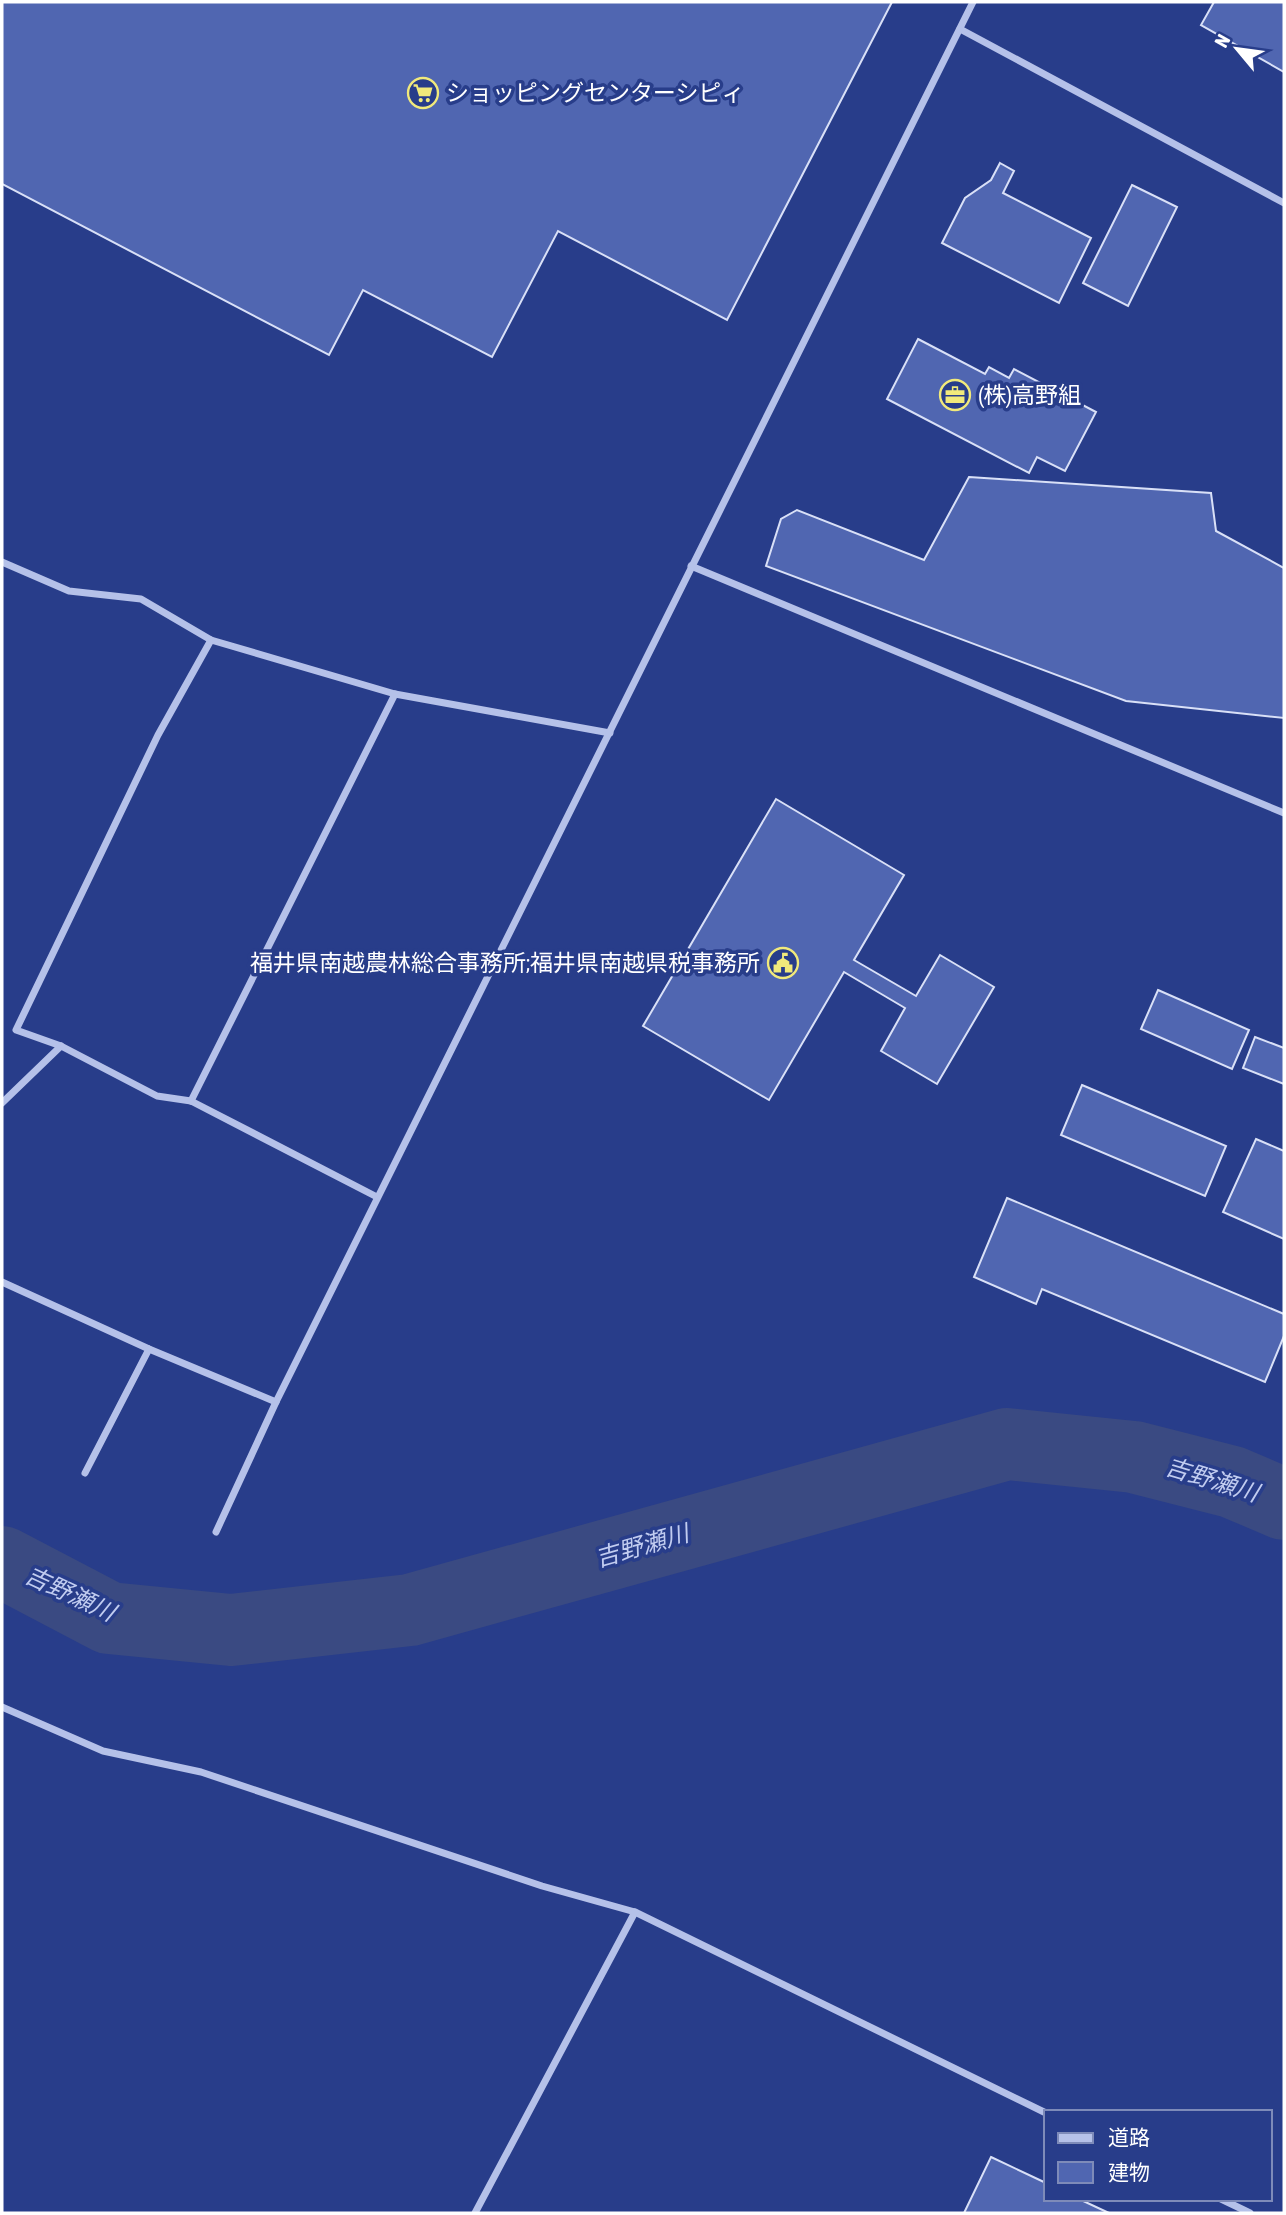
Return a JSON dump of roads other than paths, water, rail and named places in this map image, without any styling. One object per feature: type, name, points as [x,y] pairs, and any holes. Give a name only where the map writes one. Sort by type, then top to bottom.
[{"type":"street","points":[[216,1532],[276,1402],[377,1197],[973,2]]},
{"type":"street","points":[[960,29],[1284,203]]},
{"type":"street","points":[[2,562],[69,591],[141,599],[211,640],[395,694],[610,733]]},
{"type":"street","points":[[691,566],[1284,813]]},
{"type":"street","points":[[211,640],[158,735],[16,1030],[61,1046],[157,1096],[191,1101],[377,1197]]},
{"type":"street","points":[[191,1101],[395,694]]},
{"type":"street","points":[[2,1103],[61,1046]]},
{"type":"street","points":[[2,1282],[149,1349],[276,1402]]},
{"type":"street","points":[[86,1473],[149,1349]]},
{"type":"street","points":[[2,1707],[103,1751],[201,1772],[542,1886],[635,1912],[1044,2112]]},
{"type":"street","points":[[475,2213],[635,1912]]},
{"type":"street","points":[[1225,2201],[1250,2213]]},
{"type":"waterway","name":"吉野瀬川","points":[[2,1562],[109,1618],[231,1630],[410,1610],[1007,1444],[1134,1457],[1232,1482],[1284,1504]]},
{"type":"place","name":"ショッピングセンターシピィ","points":[[423,93]]},
{"type":"place","name":"(株)高野組","points":[[955,395]]},
{"type":"place","name":"福井県南越農林総合事務所;福井県南越県税事務所","points":[[783,963]]}]
